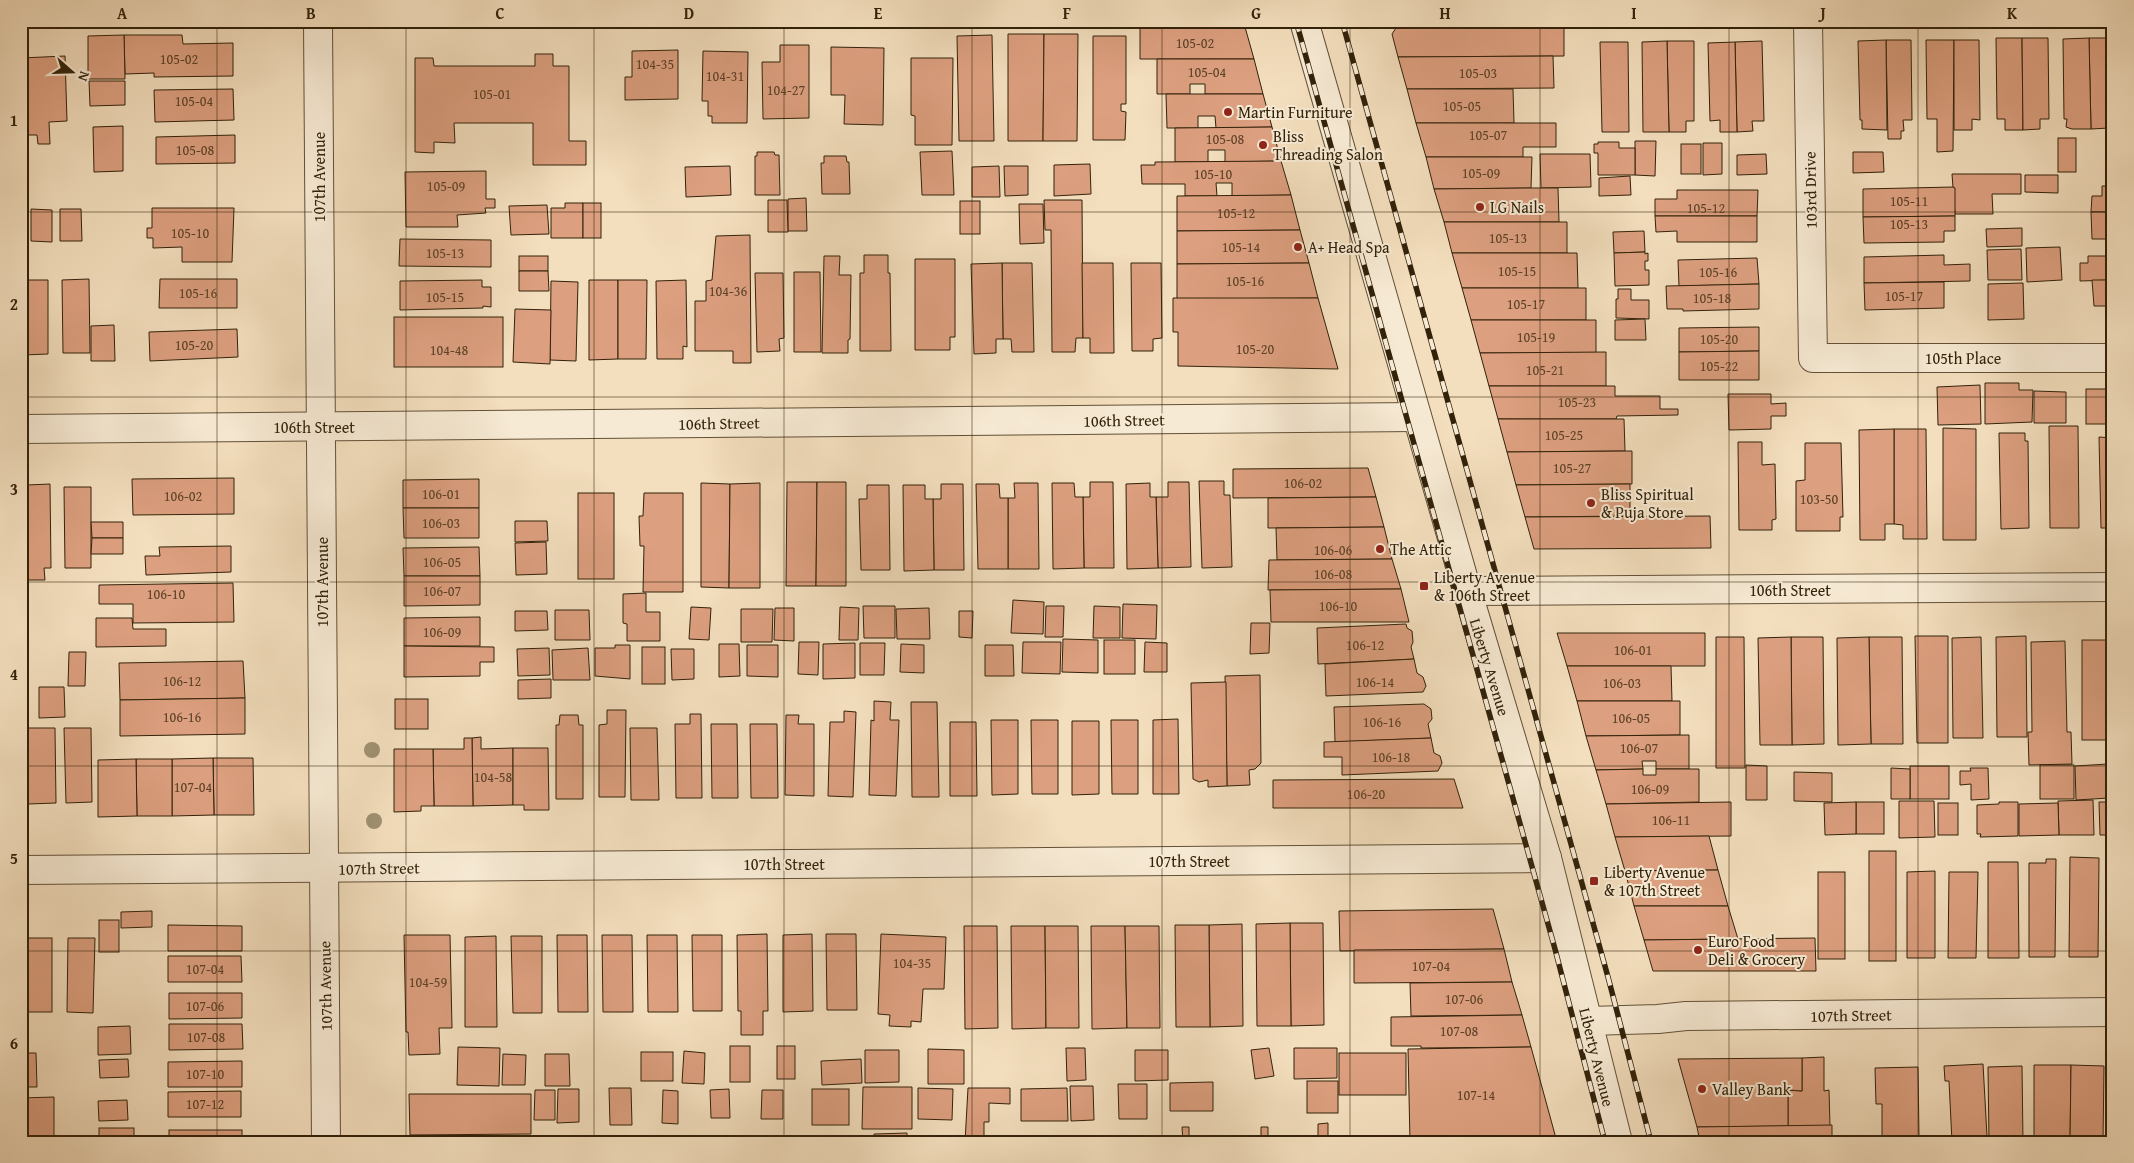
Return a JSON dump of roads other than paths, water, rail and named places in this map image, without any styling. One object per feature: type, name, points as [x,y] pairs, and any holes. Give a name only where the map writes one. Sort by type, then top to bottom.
[{"type":"street","name":"107th Avenue","points":[[318,21],[326,1142]]},
{"type":"street","name":"Liberty Avenue","points":[[1304,21],[1467,591],[1547,858],[1618,1142]]},
{"type":"street","name":"103rd Drive","points":[[1808,21],[1813,358]]},
{"type":"street","name":"105th Place","points":[[1813,358],[2113,358]]},
{"type":"street","name":"106th Street","points":[[21,429],[1417,418]]},
{"type":"street","name":"106th Street","points":[[1467,591],[2113,587]]},
{"type":"street","name":"107th Street","points":[[21,870],[1547,858]]},
{"type":"street","name":"107th Street","points":[[1589,1020],[1658,1020],[1686,1016],[2113,1012]]},
{"type":"railway","points":[[1296,21],[1555,949],[1605,1142]]},
{"type":"railway","points":[[1342,21],[1608,977],[1651,1142]]},
{"type":"place","name":"Martin Furniture","points":[[1228,112]]},
{"type":"place","name":"Bliss Threading Salon","points":[[1263,145]]},
{"type":"place","name":"LG Nails","points":[[1480,207]]},
{"type":"place","name":"A+ Head Spa","points":[[1298,247]]},
{"type":"place","name":"Bliss Spiritual & Puja Store","points":[[1591,503]]},
{"type":"place","name":"The Attic","points":[[1380,549]]},
{"type":"place","name":"Liberty Avenue & 106th Street","points":[[1424,586]]},
{"type":"place","name":"Liberty Avenue & 107th Street","points":[[1594,881]]},
{"type":"place","name":"Euro Food Deli & Grocery","points":[[1698,950]]},
{"type":"place","name":"Valley Bank","points":[[1702,1089]]}]
